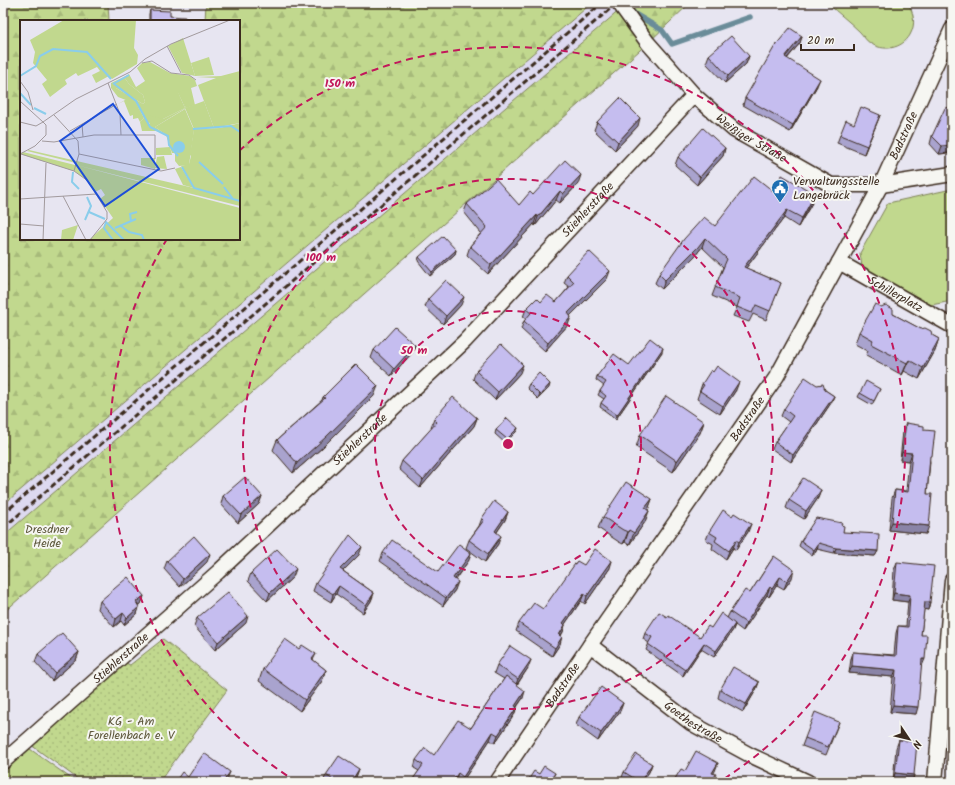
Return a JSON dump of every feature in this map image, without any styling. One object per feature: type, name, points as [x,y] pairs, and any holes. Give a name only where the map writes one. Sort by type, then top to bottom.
[{"type":"street","name":"Weißiger Straße","points":[[619,3],[648,43],[694,94],[734,130],[831,185],[881,185],[952,174]]},
{"type":"street","name":"Badstraße","points":[[497,782],[590,645],[777,376],[881,185],[952,29]]},
{"type":"street","name":"Stiehlerstraße","points":[[3,762],[218,572],[464,341],[694,94]]},
{"type":"street","name":"Schillerplatz","points":[[839,262],[952,326]]},
{"type":"street","points":[[935,782],[952,580]]},
{"type":"street","name":"Goethestraße","points":[[590,645],[690,723],[750,755],[808,782]]},
{"type":"shaded area","points":[[592,3],[628,3],[3,536],[3,505]]},
{"type":"green space","name":"Dresdner Heide","points":[[3,3],[108,3],[109,20],[20,20],[20,240],[240,240],[240,20],[205,20],[206,3],[592,3],[3,505]]},
{"type":"green space","name":"Dresdner Heide","points":[[628,3],[690,3],[648,43],[3,613],[3,536]]},
{"type":"green space","points":[[827,3],[908,3],[914,19],[912,31],[907,40],[897,46],[892,48],[881,48],[867,41],[856,28]]},
{"type":"green space","points":[[952,189],[952,301],[931,305],[862,267],[860,253],[888,203]]},
{"type":"green space","name":"KG - Am Forellenbach e. V","points":[[163,639],[227,690],[159,782],[82,782],[31,745],[124,662],[130,665]]},
{"type":"green space","points":[[30,749],[76,782],[3,782],[3,772]]},
{"type":"building","points":[[150,10],[170,11],[170,16],[185,17],[185,20],[150,20]]},
{"type":"building","points":[[790,28],[802,36],[785,57],[820,79],[793,125],[745,98],[775,46]]},
{"type":"building","points":[[731,36],[749,56],[728,76],[709,55]]},
{"type":"building","points":[[620,98],[640,118],[618,142],[597,122]]},
{"type":"building","points":[[861,107],[880,115],[867,146],[840,135],[846,120],[854,124]]},
{"type":"building","points":[[952,107],[952,145],[942,146],[932,136],[945,108]]},
{"type":"building","points":[[703,128],[725,148],[700,177],[678,157]]},
{"type":"building","points":[[565,160],[581,175],[563,194],[560,191],[538,217],[537,215],[491,265],[470,246],[487,227],[467,204],[496,179],[519,205],[530,192],[533,195]]},
{"type":"building","points":[[782,175],[815,194],[802,218],[787,210],[744,267],[781,283],[770,311],[756,305],[752,313],[737,307],[740,298],[715,287],[727,259],[705,238],[665,280],[659,274],[684,239],[704,217],[715,226],[754,176],[773,191]]},
{"type":"building","points":[[443,236],[456,250],[432,272],[419,257]]},
{"type":"building","points":[[589,251],[610,271],[568,313],[571,317],[548,343],[524,321],[531,313],[526,309],[537,298],[541,302],[547,295],[556,302],[574,282],[567,275]]},
{"type":"building","points":[[446,280],[464,297],[446,316],[428,299]]},
{"type":"building","points":[[875,304],[881,307],[886,305],[893,309],[893,314],[921,329],[925,328],[931,331],[932,335],[939,339],[923,368],[909,360],[907,363],[871,344],[873,340],[859,332]]},
{"type":"building","points":[[395,327],[415,345],[394,369],[374,350]]},
{"type":"building","points":[[650,338],[663,348],[617,415],[601,403],[606,396],[600,391],[606,382],[597,376],[614,354],[629,365]]},
{"type":"building","points":[[501,344],[523,365],[498,392],[476,371]]},
{"type":"building","points":[[356,364],[378,386],[297,463],[277,440],[325,398],[323,397]]},
{"type":"building","points":[[717,366],[739,382],[723,406],[700,391],[704,385],[702,384],[711,370],[713,372]]},
{"type":"building","points":[[539,373],[550,384],[540,395],[529,384]]},
{"type":"building","points":[[805,377],[817,385],[823,384],[825,390],[834,396],[793,455],[775,442],[793,416],[784,409]]},
{"type":"building","points":[[866,381],[880,389],[874,401],[860,393]]},
{"type":"building","points":[[666,396],[704,422],[677,461],[640,435]]},
{"type":"building","points":[[453,397],[477,418],[423,480],[402,461],[437,422],[434,419]]},
{"type":"building","points":[[507,418],[518,428],[507,439],[496,430]]},
{"type":"building","points":[[906,423],[924,426],[924,430],[935,431],[932,456],[930,456],[927,494],[932,494],[929,526],[892,522],[895,490],[908,492],[912,453],[902,452]]},
{"type":"building","points":[[245,477],[262,496],[241,515],[223,496]]},
{"type":"building","points":[[803,478],[821,490],[806,511],[789,500]]},
{"type":"building","points":[[626,482],[652,499],[645,508],[649,511],[634,533],[629,530],[628,532],[623,530],[603,517]]},
{"type":"building","points":[[494,501],[508,512],[495,531],[501,536],[488,554],[469,540],[484,520],[482,518]]},
{"type":"building","points":[[723,510],[732,516],[734,513],[751,524],[739,542],[736,540],[729,551],[715,541],[717,537],[709,532]]},
{"type":"building","points":[[816,518],[842,523],[841,525],[844,526],[843,532],[879,534],[878,551],[836,548],[819,543],[814,550],[801,541]]},
{"type":"building","points":[[350,535],[362,547],[340,569],[374,593],[366,605],[339,586],[333,594],[316,583]]},
{"type":"building","points":[[194,536],[210,554],[183,579],[167,561]]},
{"type":"building","points":[[392,540],[438,572],[459,544],[471,553],[453,578],[458,582],[446,598],[383,553]]},
{"type":"building","points":[[277,549],[296,569],[270,593],[251,573]]},
{"type":"building","points":[[595,549],[612,561],[587,596],[584,594],[563,623],[565,625],[559,635],[562,637],[555,648],[519,623],[534,603],[543,609],[577,561],[584,565]]},
{"type":"building","points":[[774,556],[794,570],[787,581],[780,577],[772,589],[770,587],[746,623],[730,612],[745,590],[750,593]]},
{"type":"building","points":[[897,562],[934,566],[930,602],[925,602],[921,635],[927,635],[925,659],[922,659],[918,707],[893,705],[896,670],[852,666],[853,652],[896,656],[898,626],[908,627],[910,595],[894,593]]},
{"type":"building","points":[[128,577],[144,596],[136,602],[139,607],[127,618],[123,613],[116,619],[100,601]]},
{"type":"building","points":[[228,592],[248,616],[218,642],[197,618]]},
{"type":"building","points":[[659,612],[667,617],[668,615],[700,637],[708,626],[711,628],[721,613],[735,624],[716,651],[704,643],[685,670],[648,644],[652,637],[645,633]]},
{"type":"building","points":[[62,633],[79,652],[55,673],[38,654]]},
{"type":"building","points":[[285,639],[299,649],[302,645],[316,654],[312,659],[326,670],[305,700],[263,669]]},
{"type":"building","points":[[510,646],[531,660],[518,679],[497,665]]},
{"type":"building","points":[[733,667],[759,682],[746,704],[720,690]]},
{"type":"building","points":[[506,676],[525,691],[515,706],[517,707],[498,735],[493,732],[463,777],[458,773],[452,782],[411,782],[423,765],[416,760],[425,748],[434,755],[458,720],[471,728]]},
{"type":"building","points":[[601,687],[623,703],[601,733],[579,717]]},
{"type":"building","points":[[815,712],[839,722],[828,747],[805,738]]},
{"type":"building","points":[[899,740],[917,742],[914,775],[895,773]]},
{"type":"building","points":[[696,751],[718,763],[712,773],[716,774],[712,782],[673,782],[681,769],[685,771]]},
{"type":"building","points":[[204,753],[230,772],[223,782],[175,782],[182,772],[188,777]]},
{"type":"building","points":[[636,754],[652,764],[640,782],[624,772]]},
{"type":"building","points":[[339,756],[359,769],[351,782],[336,782],[326,775]]},
{"type":"building","points":[[544,766],[555,773],[549,782],[527,782],[534,771],[539,774]]},
{"type":"waterway","points":[[631,10],[662,30],[672,44],[750,17]]},
{"type":"railway","points":[[3,514],[602,3]]},
{"type":"railway","points":[[3,528],[617,3]]},
{"type":"place","name":"Verwaltungsstelle Langebrück","points":[[780,203]]}]
